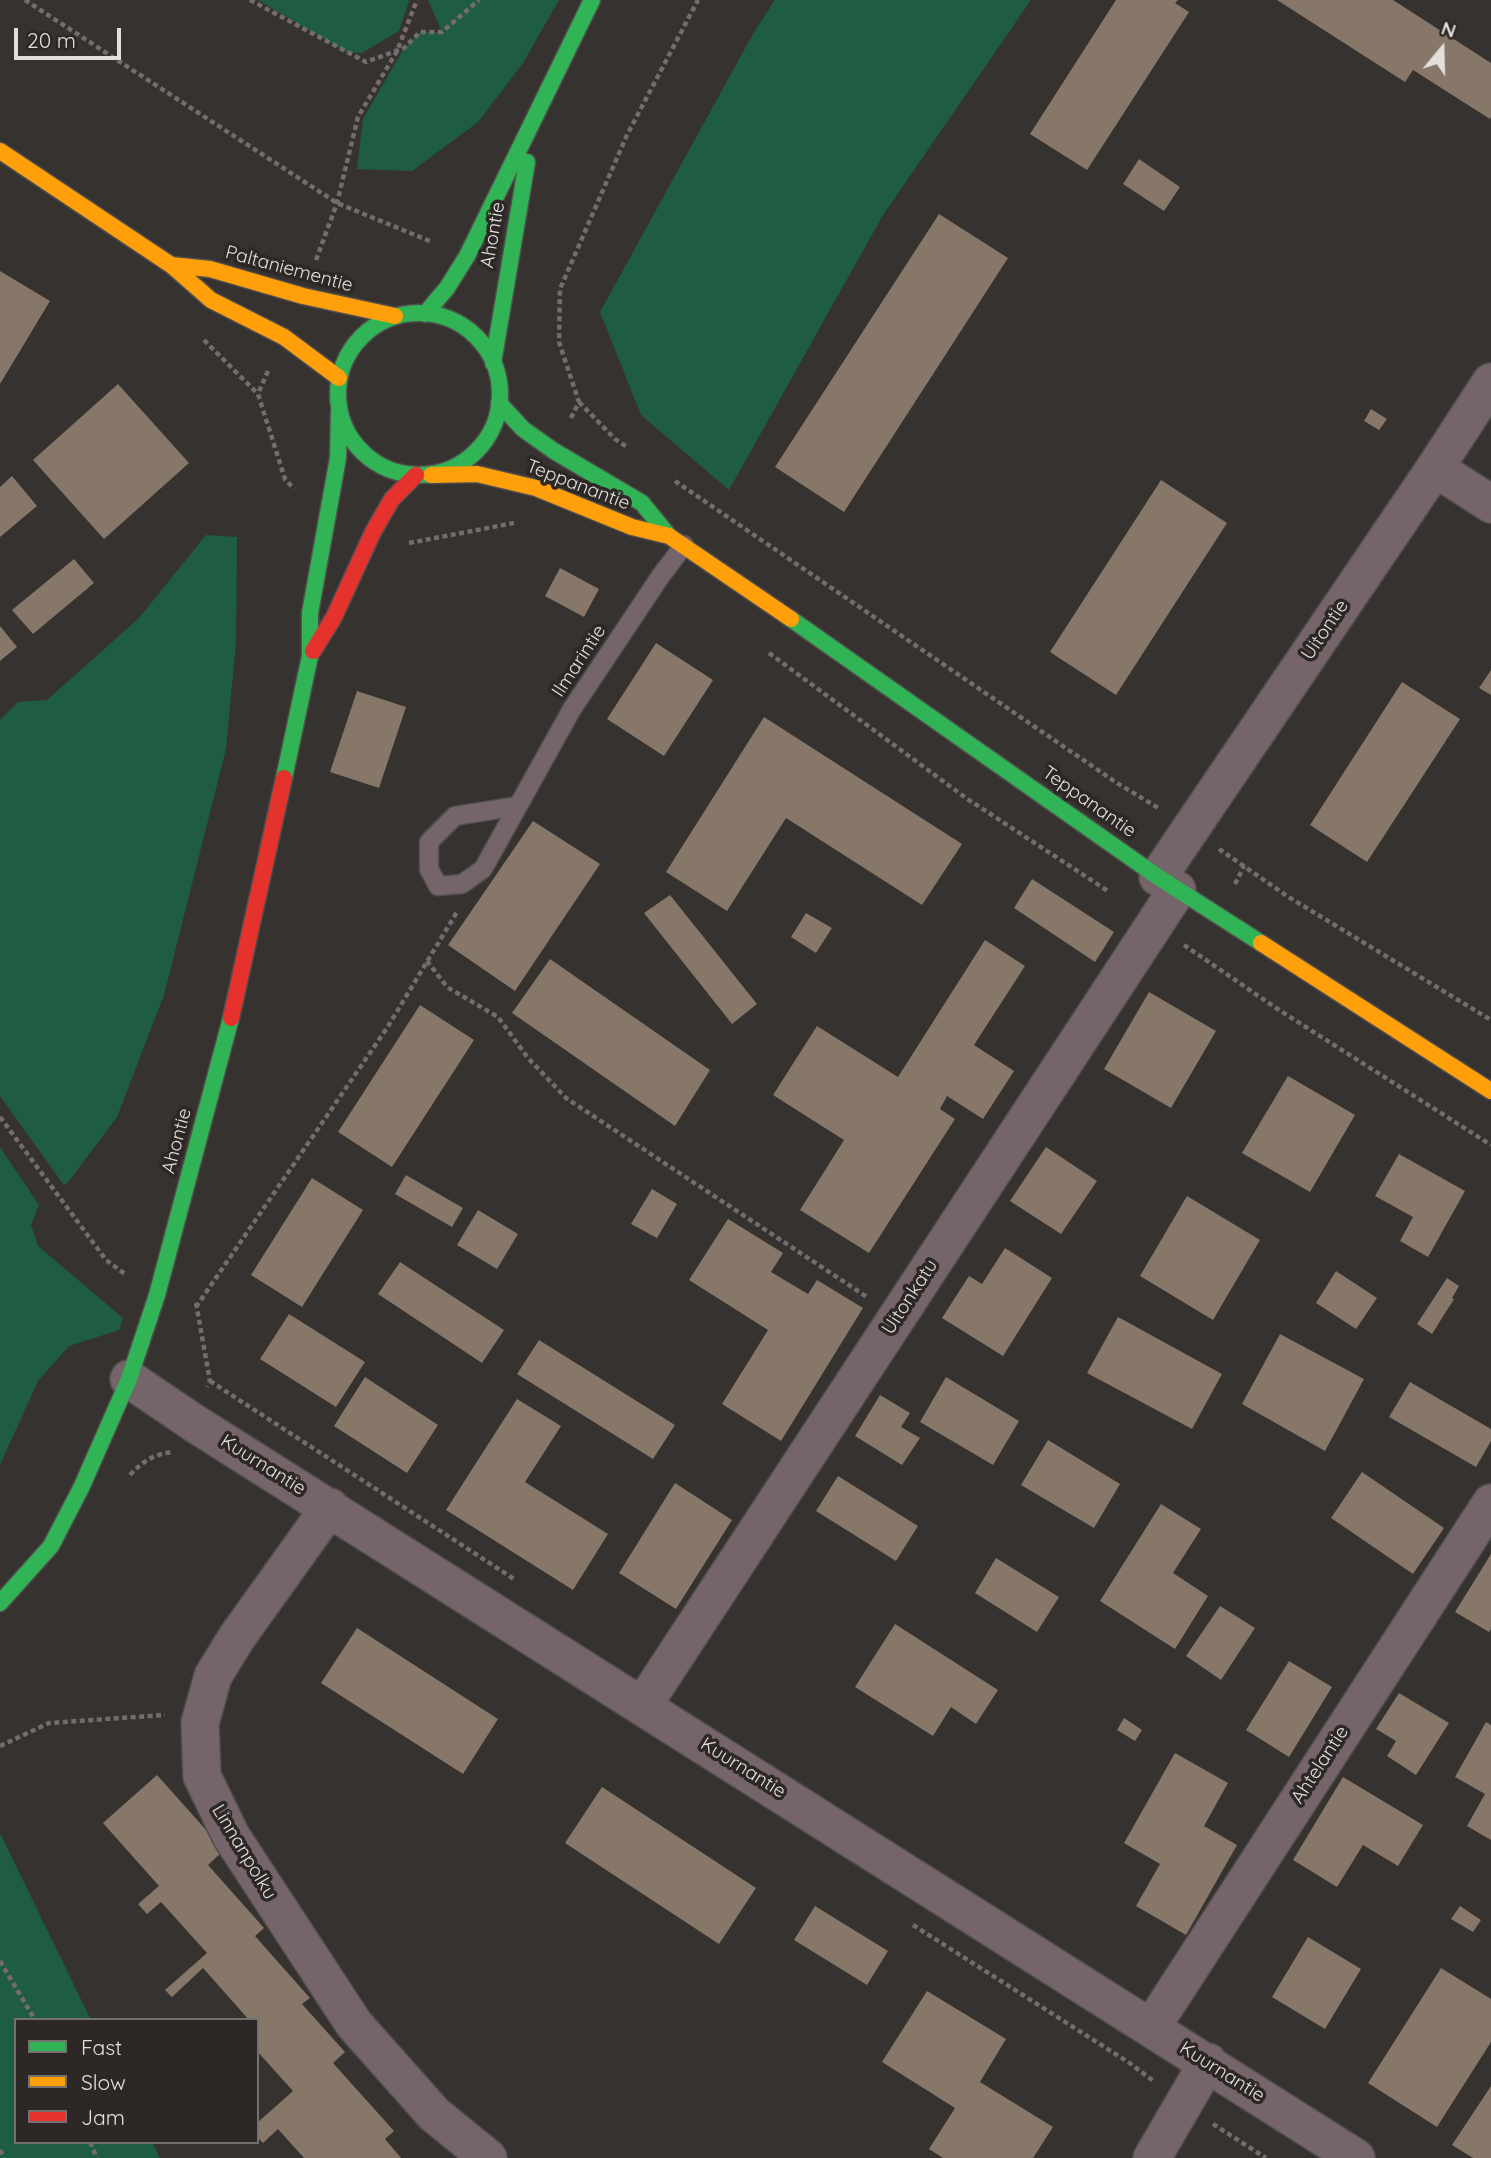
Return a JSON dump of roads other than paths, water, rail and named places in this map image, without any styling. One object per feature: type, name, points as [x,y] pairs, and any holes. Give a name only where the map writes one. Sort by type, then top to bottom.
[{"type":"street","name":"Ahontie","points":[[425,314],[447,288],[467,257],[593,0]]},
{"type":"street","name":"Ahontie","points":[[493,363],[536,115]]},
{"type":"street","name":"Paltaniementie","points":[[0,151],[172,265],[211,300],[284,337],[339,379]]},
{"type":"street","name":"Paltaniementie","points":[[172,265],[210,269],[303,296],[395,316]]},
{"type":"street","points":[[425,314],[459,324],[476,337],[489,354],[497,374],[499,403],[488,437],[472,455],[453,468],[423,475],[401,473],[379,465],[361,451],[348,433],[340,411],[339,379],[346,358],[358,340],[376,325],[395,316],[425,314]]},
{"type":"street","name":"Uitontie","points":[[1168,883],[1190,829],[1491,382]]},
{"type":"street","name":"Teppanantie","points":[[499,403],[523,429],[554,451],[642,503],[676,541],[913,703],[1168,883],[1491,1091]]},
{"type":"street","name":"Ahontie","points":[[0,1603],[51,1546],[82,1486],[129,1379],[157,1295],[241,981],[310,656],[310,613],[338,458],[340,411]]},
{"type":"street","points":[[1435,468],[1491,504]]},
{"type":"street","name":"Teppanantie","points":[[423,475],[477,474],[536,488],[632,527],[676,541]]},
{"type":"street","name":"Ahontie","points":[[310,656],[334,617],[373,532],[392,499],[423,475]]},
{"type":"street","name":"Uitonkatu","points":[[643,1705],[1155,925],[1168,883]]},
{"type":"street","name":"Kuurnantie","points":[[129,1379],[194,1423],[1356,2158]]},
{"type":"street","name":"Ahtelantie","points":[[1151,2028],[1491,1503]]},
{"type":"street","name":"Linnanpolku","points":[[330,1507],[237,1637],[213,1676],[200,1723],[202,1776],[231,1836],[354,2024],[434,2114],[488,2158]]},
{"type":"street","points":[[1152,2158],[1209,2063]]},
{"type":"lane","name":"Ilmarintie","points":[[518,806],[455,816],[429,842],[429,869],[438,886],[462,884],[482,869],[518,806],[572,709],[660,577],[676,541]]}]
